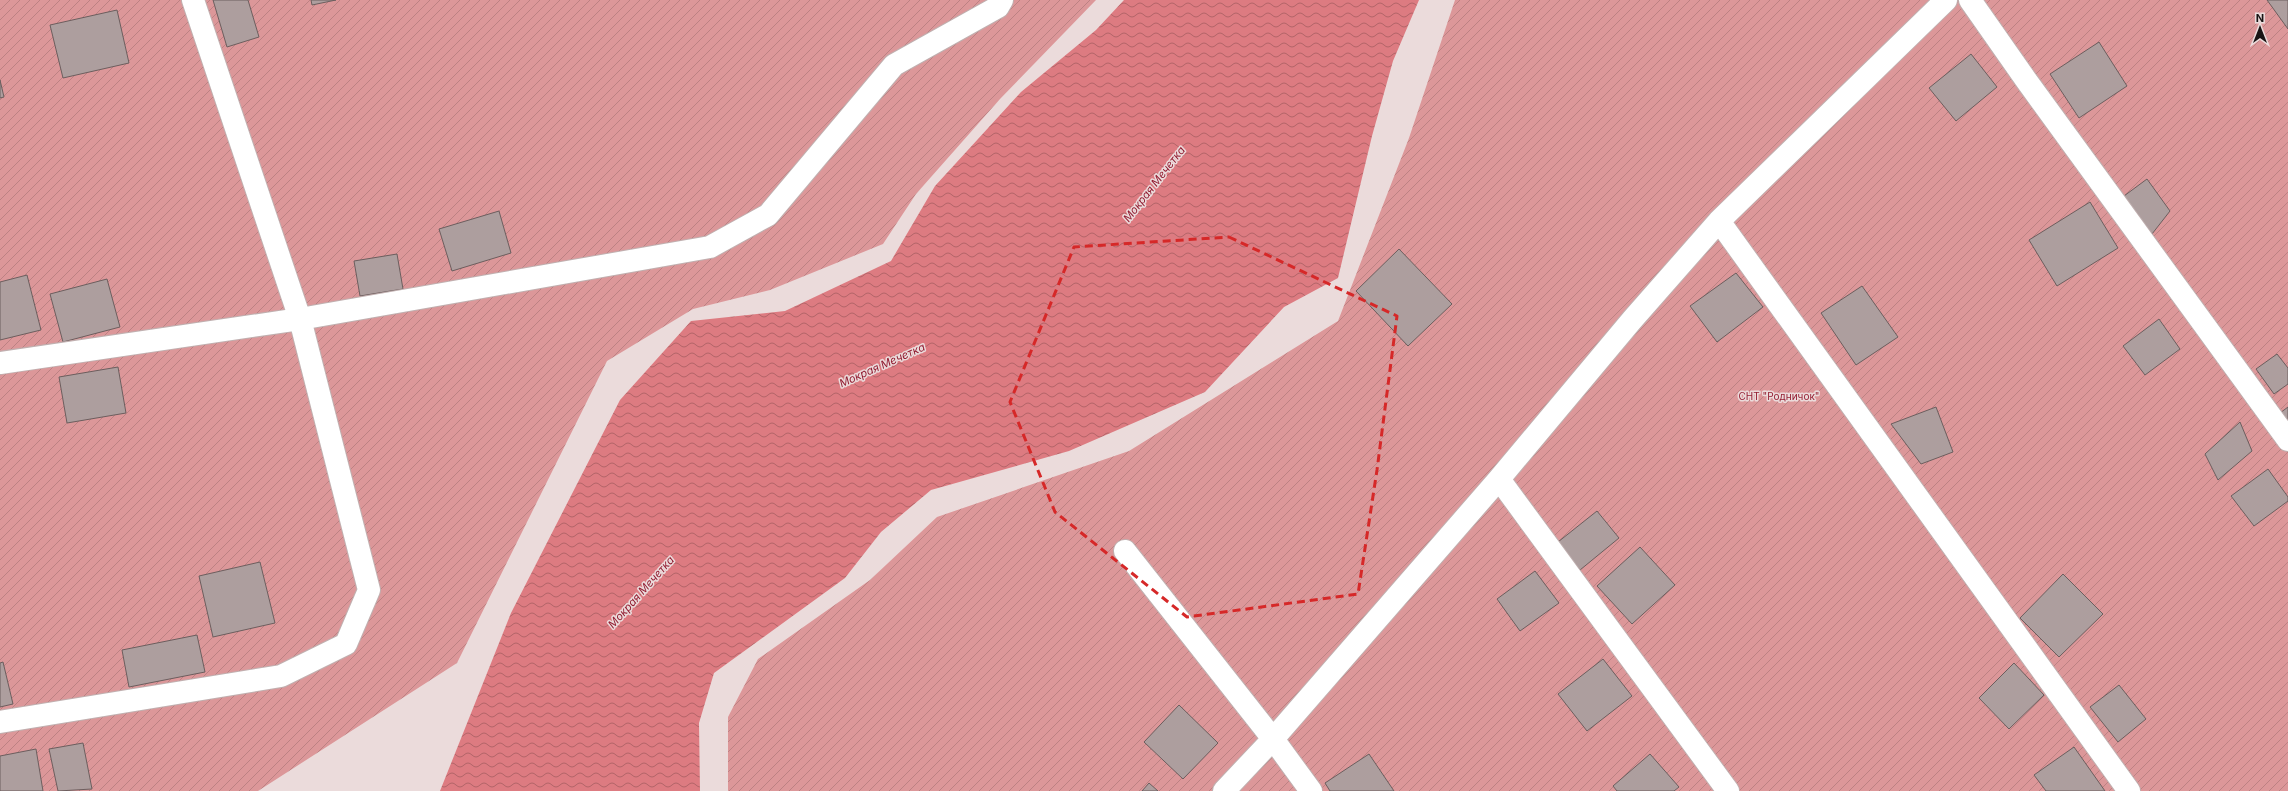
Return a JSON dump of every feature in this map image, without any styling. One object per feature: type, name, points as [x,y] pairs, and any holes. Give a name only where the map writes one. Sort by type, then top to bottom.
[{"type":"street","points":[[0,722],[281,676],[346,644],[369,590],[300,319],[193,0]]},
{"type":"street","points":[[0,363],[300,319],[710,247],[768,215],[894,65],[998,7],[1002,0]]},
{"type":"street","points":[[1224,791],[1273,739],[1499,479],[1632,320],[1719,221],[1946,0]]},
{"type":"street","points":[[1970,0],[2026,80],[2288,440]]},
{"type":"street","points":[[1719,221],[2129,791]]},
{"type":"street","points":[[1499,479],[1728,791]]},
{"type":"street","points":[[1125,551],[1273,739],[1311,791]]},
{"type":"highlighted area","points":[[1229,237],[1397,316],[1377,470],[1358,594],[1187,617],[1055,512],[1010,402],[1074,247]]},
{"type":"green space","points":[[0,0],[1096,0],[1000,99],[916,194],[883,244],[770,290],[693,309],[607,361],[457,663],[258,791],[0,791]]},
{"type":"green space","name":"СНТ \"Родничок\"","points":[[1455,0],[2288,0],[2288,791],[728,791],[728,717],[758,659],[870,580],[937,517],[1129,451],[1338,321],[1409,138]]},
{"type":"water","name":"Мокрая Мечетка","points":[[1124,0],[1419,0],[1393,61],[1372,136],[1338,278],[1284,307],[1205,392],[1069,451],[931,490],[881,532],[845,578],[714,673],[699,723],[700,791],[440,791],[511,613],[620,400],[691,321],[785,311],[891,261],[935,186],[1021,92],[1096,30]]},
{"type":"building","points":[[213,0],[248,0],[259,37],[227,47]]},
{"type":"building","points":[[311,0],[336,0],[312,5]]},
{"type":"building","points":[[2267,0],[2288,0],[2288,29]]},
{"type":"building","points":[[117,10],[129,63],[63,78],[50,25]]},
{"type":"building","points":[[2099,42],[2127,86],[2079,118],[2050,74]]},
{"type":"building","points":[[1971,54],[1997,87],[1956,121],[1929,88]]},
{"type":"building","points":[[0,80],[4,97],[0,98]]},
{"type":"building","points":[[2147,179],[2170,211],[2152,234],[2124,196]]},
{"type":"building","points":[[2090,202],[2118,248],[2057,286],[2029,240]]},
{"type":"building","points":[[499,211],[511,253],[452,271],[439,229]]},
{"type":"building","points":[[1399,249],[1452,304],[1408,346],[1356,291]]},
{"type":"building","points":[[397,254],[403,289],[360,296],[354,261]]},
{"type":"building","points":[[1736,273],[1763,307],[1717,342],[1690,306]]},
{"type":"building","points":[[27,275],[41,330],[0,340],[0,282]]},
{"type":"building","points":[[107,279],[120,327],[63,342],[50,294]]},
{"type":"building","points":[[1862,286],[1898,337],[1856,365],[1821,313]]},
{"type":"building","points":[[2159,319],[2180,349],[2145,375],[2123,346]]},
{"type":"building","points":[[2277,354],[2288,368],[2288,384],[2274,394],[2256,369]]},
{"type":"building","points":[[118,367],[126,413],[67,423],[59,377]]},
{"type":"building","points":[[1936,407],[1953,452],[1921,464],[1891,424]]},
{"type":"building","points":[[2288,407],[2288,424],[2280,413]]},
{"type":"building","points":[[2240,422],[2252,451],[2218,480],[2205,454]]},
{"type":"building","points":[[2268,469],[2288,497],[2288,501],[2254,526],[2231,496]]},
{"type":"building","points":[[1597,511],[1619,538],[1580,570],[1558,542]]},
{"type":"building","points":[[1640,547],[1675,585],[1632,624],[1597,586]]},
{"type":"building","points":[[260,562],[275,623],[213,637],[199,576]]},
{"type":"building","points":[[1535,571],[1559,603],[1520,631],[1497,599]]},
{"type":"building","points":[[2063,574],[2103,614],[2059,657],[2020,618]]},
{"type":"building","points":[[197,635],[205,672],[129,687],[122,650]]},
{"type":"building","points":[[1603,659],[1632,696],[1587,731],[1558,694]]},
{"type":"building","points":[[3,662],[13,704],[0,707],[0,663]]},
{"type":"building","points":[[2014,663],[2044,695],[2009,729],[1979,698]]},
{"type":"building","points":[[2119,685],[2146,719],[2118,742],[2090,707]]},
{"type":"building","points":[[1179,705],[1218,743],[1183,779],[1144,742]]},
{"type":"building","points":[[83,743],[92,789],[58,791],[49,749]]},
{"type":"building","points":[[2074,747],[2105,791],[2046,791],[2034,775]]},
{"type":"building","points":[[36,749],[43,791],[0,791],[0,756]]},
{"type":"building","points":[[1369,754],[1394,791],[1330,791],[1325,783]]},
{"type":"building","points":[[1650,754],[1679,787],[1674,791],[1617,791],[1613,786]]},
{"type":"building","points":[[1149,783],[1158,791],[1142,791]]}]
